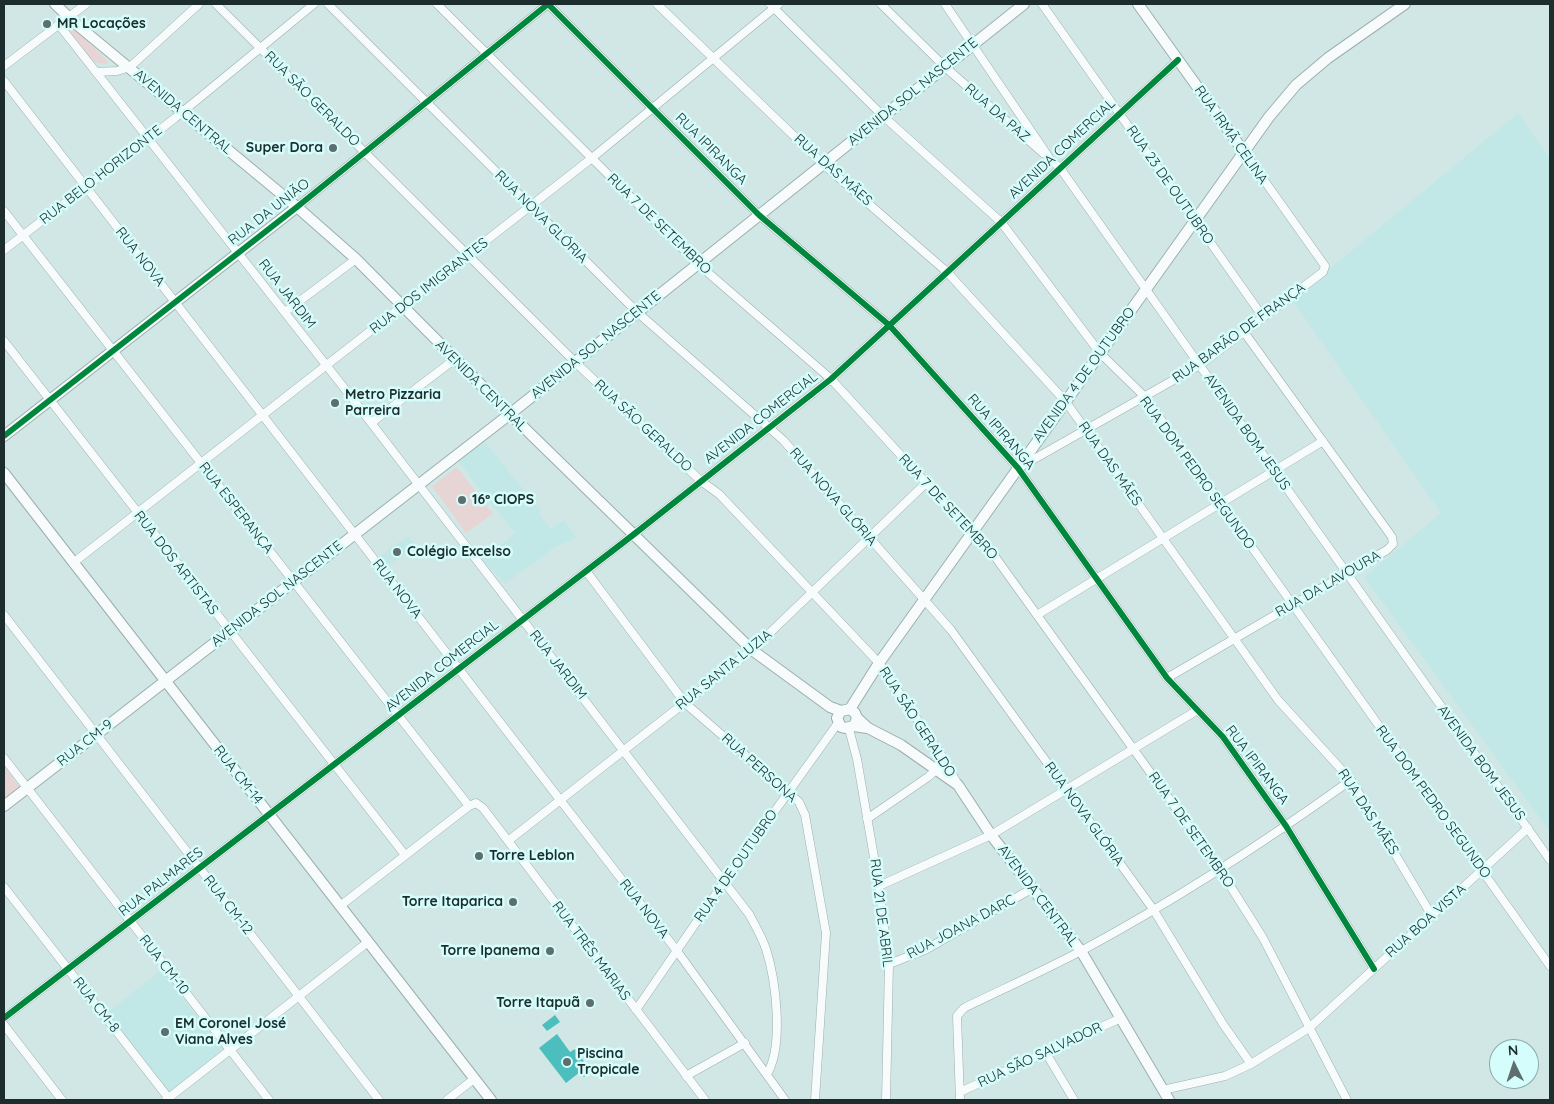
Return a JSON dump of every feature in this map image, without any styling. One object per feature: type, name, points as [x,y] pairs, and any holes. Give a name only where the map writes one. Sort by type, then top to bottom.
[{"type":"street","name":"AVENIDA CENTRAL","points":[[56,4],[356,259],[454,359],[752,650],[842,715],[845,728],[854,724],[868,728],[901,745],[958,785],[992,835],[1081,951],[1169,1100]]},
{"type":"street","points":[[4,66],[86,4]]},
{"type":"street","points":[[130,67],[199,4]]},
{"type":"street","name":"RUA SÃO GERALDO","points":[[216,4],[575,362],[701,481],[719,494],[879,663],[942,756],[958,785]]},
{"type":"street","name":"RUA BELO HORIZONTE","points":[[4,250],[182,112],[314,4]]},
{"type":"street","name":"RUA NOVA GLÓRIA","points":[[328,4],[638,312],[768,429],[783,440],[924,599],[956,638],[1153,909],[1223,1024],[1252,1064]]},
{"type":"street","name":"RUA 7 DE SETEMBRO","points":[[437,4],[698,264],[831,379],[972,533],[988,547],[1219,868],[1263,938],[1347,1100]]},
{"type":"street","name":"RUA DA UNIÃO","points":[[4,436],[297,207],[548,4]]},
{"type":"street","name":"RUA IPIRANGA","points":[[548,4],[759,215],[889,325],[1018,468],[1167,678],[1196,711],[1223,737],[1286,826],[1374,969]]},
{"type":"street","name":"RUA DAS MÃES","points":[[658,4],[823,164],[947,272],[1066,402],[1278,700],[1351,780],[1432,916]]},
{"type":"street","name":"RUA DA PAZ","points":[[880,4],[945,67],[1050,159]]},
{"type":"street","name":"AVENIDA BOM JESUS","points":[[945,4],[1050,159],[1060,168],[1345,574],[1550,860]]},
{"type":"street","name":"AVENIDA SOL NASCENTE","points":[[165,681],[510,414],[1024,4]]},
{"type":"street","name":"RUA 23 DE OUTUBRO","points":[[1042,4],[1263,317]]},
{"type":"street","name":"RUA IRMÃ CELINA","points":[[1138,4],[1324,266]]},
{"type":"street","name":"AVENIDA 4 DE OUTUBRO","points":[[842,715],[1269,117],[1296,85],[1328,58],[1405,4]]},
{"type":"street","name":"RUA DOS IMIGRANTES","points":[[74,563],[592,158],[714,58],[775,5]]},
{"type":"street","name":"RUA DOM PEDRO SEGUNDO","points":[[775,5],[883,116],[1001,222],[1100,353],[1145,398],[1550,966]]},
{"type":"street","name":"RUA JARDIM","points":[[59,26],[285,312],[750,914],[766,948],[775,986],[776,1032],[773,1064],[767,1074]]},
{"type":"street","name":"AVENIDA COMERCIAL","points":[[334,765],[633,535],[831,379],[1178,60]]},
{"type":"street","name":"AVENIDA CENTRAL","points":[[96,72],[117,71],[130,67]]},
{"type":"street","name":"RUA NOVA","points":[[4,81],[677,951],[785,1100]]},
{"type":"street","points":[[1021,135],[1028,126]]},
{"type":"street","name":"RUA ESPERANÇA","points":[[4,211],[398,715],[472,804]]},
{"type":"street","points":[[285,312],[356,259]]},
{"type":"street","name":"RUA BARÃO DE FRANÇA","points":[[1018,468],[1087,431],[1200,365],[1323,272],[1324,266]]},
{"type":"street","name":"RUA DA LAVOURA","points":[[1167,678],[1387,550],[1393,544],[1392,537],[1244,332]]},
{"type":"street","name":"RUA DOS ARTISTAS","points":[[4,341],[405,855]]},
{"type":"street","points":[[371,423],[454,359]]},
{"type":"street","points":[[1037,615],[1322,441]]},
{"type":"street","name":"RUA CM-14","points":[[4,473],[491,1100]]},
{"type":"street","name":"RUA SANTA LUZIA","points":[[508,841],[752,650],[926,483]]},
{"type":"street","name":"RUA PERSONA","points":[[586,571],[685,703],[799,802],[805,815],[826,933],[815,1100]]},
{"type":"street","name":"RUA CM-12","points":[[4,615],[379,1100]]},
{"type":"street","name":"RUA CM-9","points":[[4,806],[165,681]]},
{"type":"street","points":[[879,886],[992,835],[1196,711]]},
{"type":"street","points":[[842,715],[855,712],[854,724]]},
{"type":"street","name":"RUA 4 DE OUTUBRO","points":[[636,1010],[842,715]]},
{"type":"street","name":"RUA 21 DE ABRIL","points":[[854,724],[889,964],[886,1100]]},
{"type":"street","points":[[867,819],[928,777],[937,769],[942,756]]},
{"type":"street","name":"RUA CM-10","points":[[4,758],[269,1100]]},
{"type":"street","name":"RUA PALMARES","points":[[4,1018],[334,765]]},
{"type":"street","points":[[960,1096],[957,1016],[964,1008],[1081,951],[1153,909],[1286,826],[1351,780]]},
{"type":"street","points":[[340,906],[472,804]]},
{"type":"street","name":"RUA TRÊS MARIAS","points":[[472,804],[483,808],[705,1100]]},
{"type":"street","name":"RUA BOA VISTA","points":[[1164,1090],[1224,1076],[1252,1064],[1309,1028],[1528,828]]},
{"type":"street","name":"RUA CM-8","points":[[4,886],[168,1100]]},
{"type":"street","name":"RUA JOANA DARC","points":[[889,964],[924,950],[1033,888]]},
{"type":"street","points":[[168,1100],[368,942]]},
{"type":"street","name":"RUA SÃO SALVADOR","points":[[960,1096],[1121,1018]]},
{"type":"street","points":[[4,1024],[62,1100]]},
{"type":"street","points":[[686,1076],[744,1043]]},
{"type":"street","points":[[1046,1053],[1074,1100]]},
{"type":"street","points":[[447,1100],[474,1079]]},
{"type":"shaded area","points":[[71,24],[109,63],[95,62],[84,52],[66,27]]},
{"type":"shaded area","points":[[1518,113],[1550,158],[1550,832],[1364,577],[1441,513],[1292,300]]},
{"type":"shaded area","points":[[485,442],[541,511],[539,514],[551,529],[564,520],[576,538],[555,547],[505,584],[483,560],[515,533],[458,461]]},
{"type":"shaded area","name":"16º CIOPS","points":[[457,467],[493,514],[466,533],[432,486]]},
{"type":"shaded area","name":"Colégio Excelso","points":[[408,536],[416,546],[385,568],[377,558]]},
{"type":"shaded area","points":[[4,765],[19,787],[4,801]]},
{"type":"shaded area","name":"EM Coronel José Viana Alves","points":[[161,970],[224,1051],[169,1093],[107,1013]]},
{"type":"water","name":"Piscina Tropicale","points":[[555,1015],[560,1022],[547,1031],[542,1025]]},
{"type":"water","name":"Piscina Tropicale","points":[[557,1034],[570,1052],[575,1049],[591,1071],[584,1077],[580,1072],[566,1083],[539,1048]]},
{"type":"cycle path","points":[[4,436],[297,207],[548,4],[759,215],[889,325],[1018,468],[1167,678],[1223,737],[1286,826],[1374,969]]},
{"type":"cycle path","points":[[4,1018],[633,535],[831,379],[1178,60]]},
{"type":"place","name":"MR Locações","points":[[47,24]]},
{"type":"place","name":"Super Dora","points":[[333,148]]},
{"type":"place","name":"Metro Pizzaria Parreira","points":[[335,403]]},
{"type":"place","name":"16º CIOPS","points":[[462,500]]},
{"type":"place","name":"Colégio Excelso","points":[[397,552]]},
{"type":"place","name":"Torre Leblon","points":[[479,856]]},
{"type":"place","name":"Torre Itaparica","points":[[513,902]]},
{"type":"place","name":"Torre Ipanema","points":[[550,951]]},
{"type":"place","name":"Torre Itapuã","points":[[590,1003]]},
{"type":"place","name":"EM Coronel José Viana Alves","points":[[165,1032]]},
{"type":"place","name":"Piscina Tropicale","points":[[567,1062]]}]
